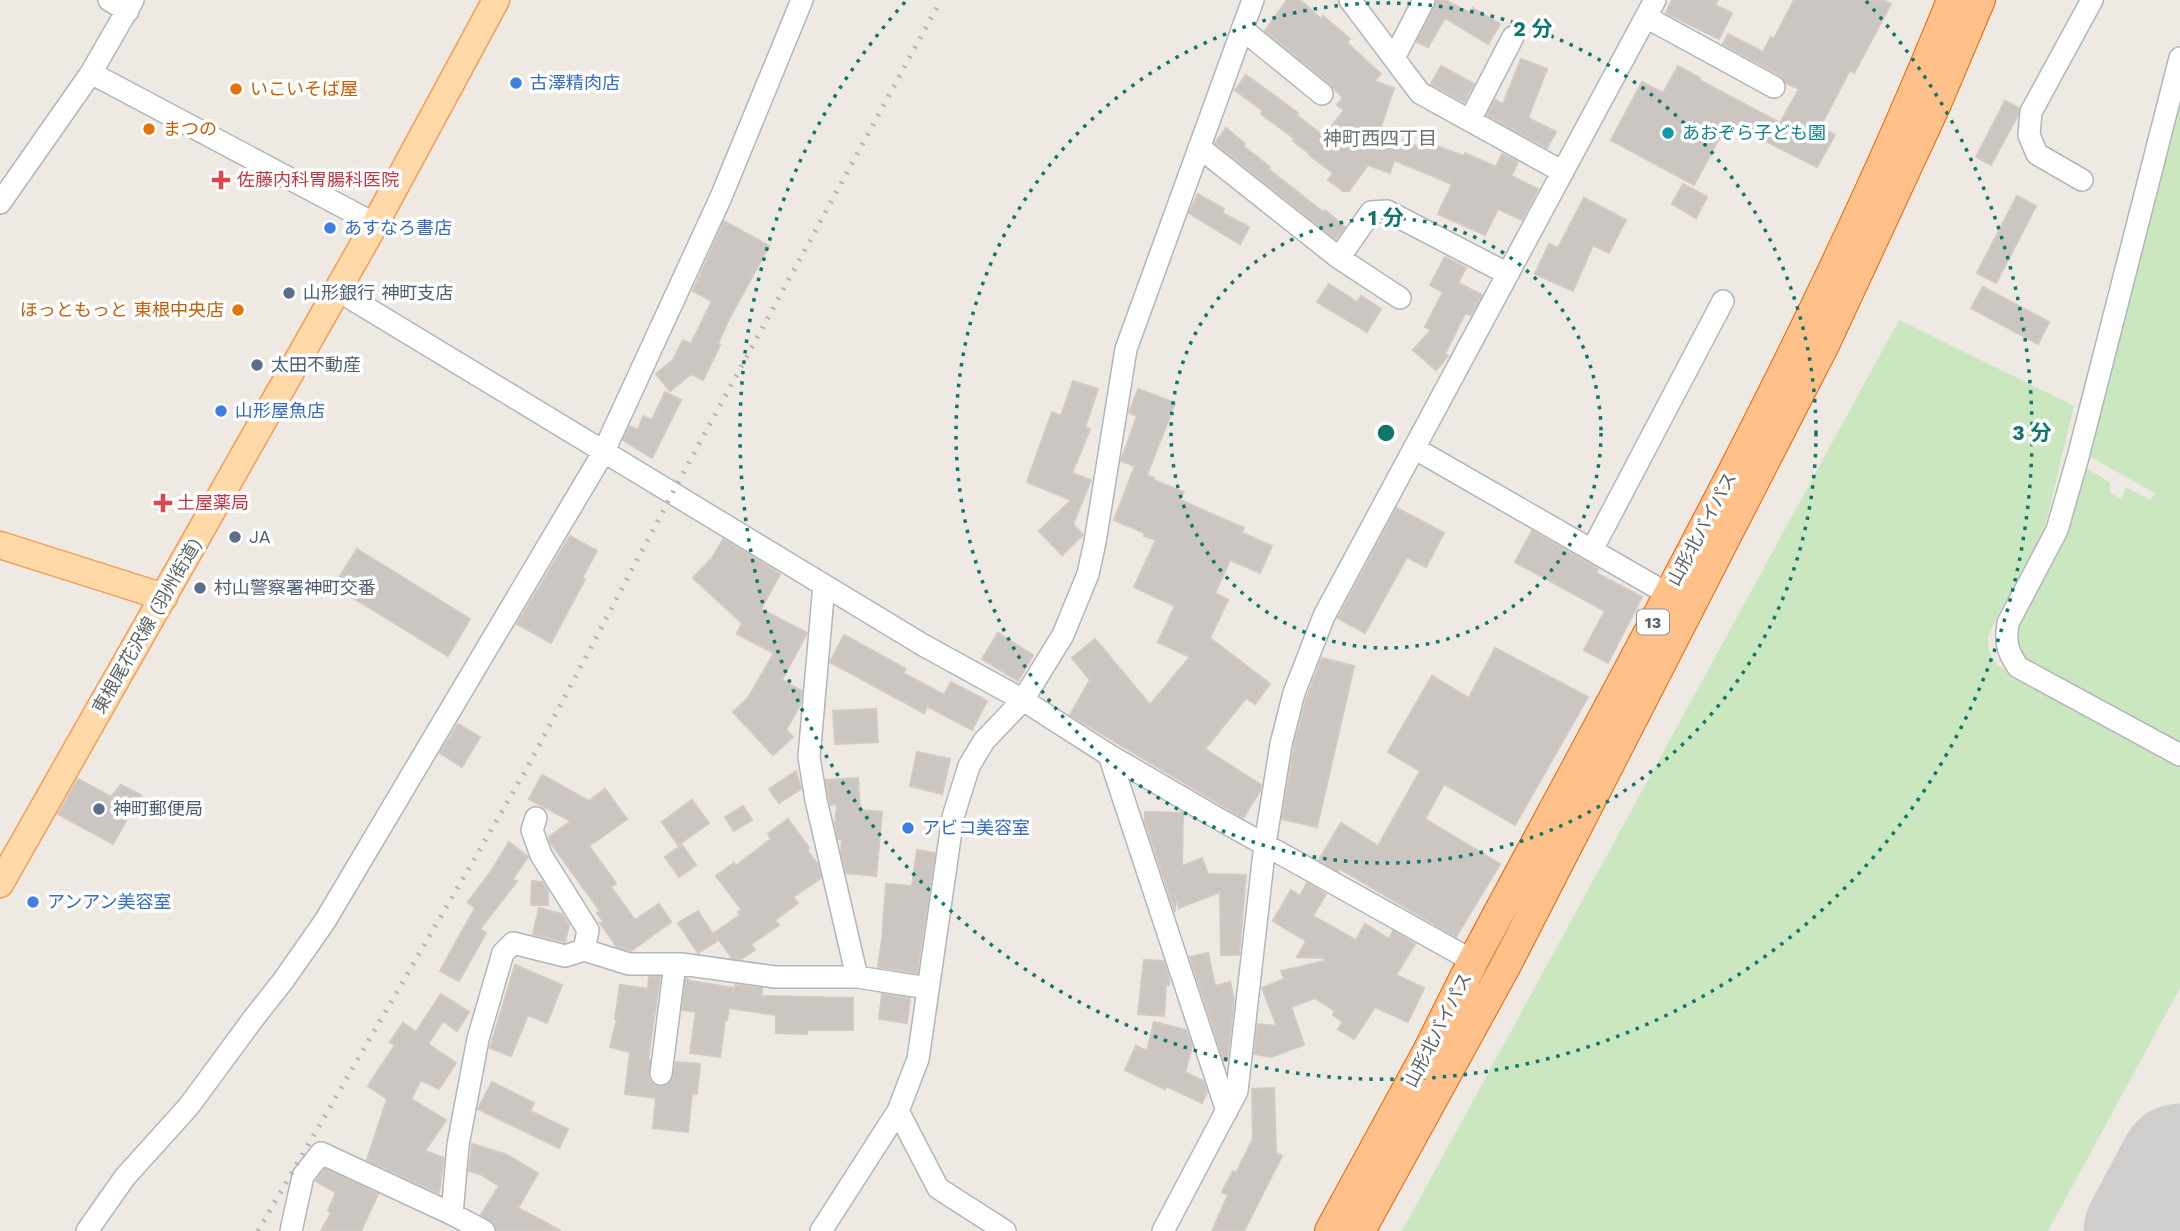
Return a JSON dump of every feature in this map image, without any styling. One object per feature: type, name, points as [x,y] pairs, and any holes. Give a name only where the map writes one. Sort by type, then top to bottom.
[{"type":"highway","name":"山形北バイパス","points":[[1330,1231],[1427,1054],[1473,961],[1782,375],[1908,111],[1952,0]]},
{"type":"highway","name":"山形北バイパス","points":[[1360,1231],[1506,965],[1818,357],[1935,106],[1980,0]]},
{"type":"main road","name":"東根尾花沢線 (羽州街道)","points":[[0,884],[375,225],[496,0]]},
{"type":"main road","points":[[0,545],[164,597]]},
{"type":"street","points":[[0,203],[91,73],[131,5],[109,0]]},
{"type":"street","points":[[87,1231],[125,1177],[189,1106],[325,921],[603,453],[722,197],[802,0]]},
{"type":"street","points":[[821,1231],[898,1111],[918,1059],[953,817],[969,766],[984,741],[1023,700],[1063,635],[1088,574],[1126,349],[1253,0]]},
{"type":"street","points":[[1350,0],[1420,93],[1563,172]]},
{"type":"street","points":[[1394,58],[1424,0]]},
{"type":"street","points":[[2082,180],[2037,155],[2029,135],[2031,112],[2091,0]]},
{"type":"street","points":[[1163,1231],[1237,1091],[1265,844],[1281,744],[1294,693],[1324,616],[1651,9],[1774,87]]},
{"type":"street","points":[[1242,29],[1322,94]]},
{"type":"street","points":[[1470,120],[1513,37]]},
{"type":"street","points":[[2180,58],[2057,530],[2008,623],[2006,636],[2007,650],[2018,667],[2180,755]]},
{"type":"street","points":[[91,73],[375,225]]},
{"type":"street","points":[[1199,147],[1339,258],[1400,298]]},
{"type":"street","points":[[1339,258],[1371,212],[1387,211],[1508,274]]},
{"type":"street","points":[[337,290],[923,645],[1023,700],[1109,755],[1473,961]]},
{"type":"street","points":[[1592,550],[1723,301]]},
{"type":"street","points":[[1414,448],[1668,594]]},
{"type":"street","points":[[824,585],[808,757],[857,977]]},
{"type":"street","points":[[1109,755],[1227,1111]]},
{"type":"street","points":[[536,818],[532,830],[541,855],[588,930],[584,950]]},
{"type":"street","points":[[452,1214],[458,1145],[478,1039],[503,953],[513,943],[565,956],[584,950],[629,964],[675,964],[775,977],[857,977],[928,988]]},
{"type":"street","points":[[661,1074],[675,964]]},
{"type":"street","points":[[898,1111],[938,1188],[1005,1231]]},
{"type":"street","points":[[291,1231],[303,1176],[321,1153],[484,1231]]},
{"type":"green space","points":[[2180,86],[2180,745],[2022,659],[2016,648],[2016,626],[2078,475],[2087,469],[2110,482],[2110,493],[2121,499],[2126,487],[2150,500],[2155,493],[2085,454]]},
{"type":"green space","points":[[1899,320],[2074,406],[2043,535],[1996,619],[1988,637],[1989,652],[1997,665],[2180,767],[2180,988],[2048,1231],[1402,1231]]},
{"type":"building","points":[[1287,0],[1300,0],[1321,19],[1323,16],[1350,39],[1347,43],[1381,74],[1374,81],[1394,88],[1379,132],[1421,148],[1423,141],[1464,156],[1465,153],[1496,167],[1502,154],[1518,162],[1511,176],[1538,189],[1522,220],[1498,209],[1485,235],[1438,214],[1452,184],[1394,160],[1390,173],[1368,165],[1349,191],[1343,191],[1328,180],[1333,173],[1235,90],[1246,75],[1298,113],[1296,115],[1324,136],[1344,110],[1337,105],[1343,98],[1330,84],[1265,31]]},
{"type":"building","points":[[1437,0],[1445,0],[1470,13],[1473,8],[1500,24],[1488,44],[1445,18],[1428,47],[1417,42]]},
{"type":"building","points":[[1672,0],[1718,0],[1715,5],[1732,13],[1719,39],[1666,13]]},
{"type":"building","points":[[1794,0],[1882,0],[1891,4],[1854,73],[1850,70],[1820,127],[1835,135],[1817,167],[1728,122],[1694,185],[1611,140],[1642,82],[1663,93],[1678,66],[1780,123],[1799,89],[1786,83],[1780,75],[1723,44],[1728,34],[1763,52],[1771,37],[1774,39]]},
{"type":"building","points":[[1521,59],[1547,69],[1528,118],[1556,132],[1547,148],[1487,115],[1495,100],[1503,104]]},
{"type":"building","points":[[1441,66],[1474,84],[1464,102],[1431,84]]},
{"type":"building","points":[[2005,101],[2019,108],[2018,115],[1991,165],[1976,157]]},
{"type":"building","points":[[1226,128],[1245,144],[1243,146],[1270,167],[1268,169],[1345,227],[1336,239],[1215,143]]},
{"type":"building","points":[[1683,184],[1707,197],[1696,218],[1672,204]]},
{"type":"building","points":[[1198,194],[1224,209],[1222,213],[1249,227],[1240,244],[1189,213]]},
{"type":"building","points":[[2017,196],[2036,206],[1996,283],[1977,273]]},
{"type":"building","points":[[1584,198],[1626,220],[1609,253],[1593,245],[1573,291],[1535,274],[1549,244],[1558,248]]},
{"type":"building","points":[[724,221],[769,246],[730,317],[703,380],[691,374],[670,391],[656,374],[673,360],[683,340],[691,344],[712,301],[693,291]]},
{"type":"building","points":[[1445,257],[1466,268],[1458,283],[1482,295],[1471,315],[1465,313],[1445,354],[1448,356],[1436,370],[1413,350],[1431,330],[1425,327],[1443,292],[1430,285]]},
{"type":"building","points":[[1329,284],[1357,302],[1361,296],[1381,309],[1367,332],[1317,302]]},
{"type":"building","points":[[1983,287],[2049,322],[2038,344],[1971,308]]},
{"type":"building","points":[[1073,381],[1098,389],[1085,427],[1090,429],[1072,473],[1091,480],[1073,524],[1083,535],[1062,555],[1039,531],[1071,500],[1027,482],[1052,412],[1061,416]]},
{"type":"building","points":[[1138,389],[1175,403],[1147,475],[1184,492],[1180,500],[1244,528],[1242,533],[1272,546],[1260,573],[1230,560],[1215,593],[1228,600],[1210,638],[1270,684],[1255,704],[1246,698],[1205,749],[1261,785],[1243,818],[1070,715],[1090,680],[1072,658],[1095,639],[1150,705],[1190,657],[1158,642],[1175,606],[1134,587],[1156,540],[1114,520],[1135,466],[1121,461],[1137,416],[1129,413]]},
{"type":"building","points":[[665,392],[681,400],[652,458],[623,440],[630,426],[638,430],[643,416],[652,420]]},
{"type":"building","points":[[1397,508],[1444,533],[1426,567],[1407,557],[1365,633],[1338,618]]},
{"type":"building","points":[[1532,531],[1598,569],[1596,573],[1642,597],[1608,663],[1584,650],[1605,611],[1515,562]]},
{"type":"building","points":[[570,536],[597,551],[551,643],[517,624]]},
{"type":"building","points":[[723,539],[780,574],[761,609],[807,633],[782,680],[802,691],[800,705],[786,730],[793,737],[773,755],[733,712],[748,698],[774,653],[737,634],[742,623],[693,578],[713,557]]},
{"type":"building","points":[[357,549],[470,619],[448,656],[334,586]]},
{"type":"building","points":[[998,633],[1033,655],[1018,681],[982,659]]},
{"type":"building","points":[[844,635],[906,669],[903,673],[944,695],[951,682],[987,701],[972,730],[927,706],[924,713],[830,662]]},
{"type":"building","points":[[1495,648],[1588,697],[1515,825],[1444,784],[1425,819],[1500,864],[1456,937],[1340,869],[1338,871],[1319,860],[1341,823],[1378,846],[1420,771],[1388,752],[1432,676],[1469,698]]},
{"type":"building","points":[[1322,658],[1354,666],[1317,827],[1282,819],[1295,741],[1307,697]]},
{"type":"building","points":[[876,709],[878,742],[835,744],[833,711]]},
{"type":"building","points":[[458,724],[480,737],[462,767],[440,753]]},
{"type":"building","points":[[917,752],[950,759],[942,794],[910,786]]},
{"type":"building","points":[[796,771],[801,789],[779,803],[769,789]]},
{"type":"building","points":[[542,775],[589,801],[605,789],[627,819],[589,846],[616,883],[611,887],[635,920],[659,904],[671,922],[631,951],[617,947],[600,923],[605,924],[597,913],[600,911],[550,842],[549,837],[571,821],[529,799]]},
{"type":"building","points":[[858,778],[860,810],[882,812],[876,876],[846,873],[841,852],[842,839],[838,839],[835,824],[837,804],[831,805],[826,780]]},
{"type":"building","points":[[78,779],[111,797],[121,785],[141,795],[113,844],[58,814]]},
{"type":"building","points":[[692,800],[709,823],[678,845],[662,822]]},
{"type":"building","points":[[743,806],[752,820],[734,831],[725,817]]},
{"type":"building","points":[[1145,812],[1183,813],[1182,866],[1202,858],[1208,874],[1246,875],[1239,955],[1221,955],[1220,892],[1179,908],[1176,893],[1175,912],[1145,821]]},
{"type":"building","points":[[788,819],[809,848],[807,850],[818,865],[821,878],[793,897],[798,903],[775,920],[779,925],[751,944],[755,950],[741,959],[732,958],[714,933],[740,915],[738,912],[742,910],[716,876],[734,863],[736,866],[771,839],[768,834]]},
{"type":"building","points":[[509,842],[528,857],[512,880],[517,881],[480,929],[486,933],[459,981],[440,971],[475,908],[468,902]]},
{"type":"building","points":[[682,845],[696,865],[679,877],[665,857]]},
{"type":"building","points":[[917,850],[935,853],[917,973],[878,967],[886,884],[912,886]]},
{"type":"building","points":[[532,881],[542,882],[548,891],[548,905],[531,905]]},
{"type":"building","points":[[1307,883],[1326,894],[1313,916],[1356,940],[1365,924],[1389,939],[1393,931],[1415,944],[1396,975],[1424,988],[1408,1022],[1375,1007],[1354,1039],[1338,1029],[1343,1022],[1333,1015],[1335,1011],[1315,998],[1291,1007],[1304,1045],[1271,1057],[1254,1054],[1258,1024],[1277,1026],[1262,988],[1284,979],[1281,971],[1325,961],[1324,958],[1297,957],[1306,941],[1273,921],[1291,890],[1300,896]]},
{"type":"building","points":[[539,908],[562,914],[569,925],[565,942],[533,934]]},
{"type":"building","points":[[698,911],[717,941],[698,953],[678,923]]},
{"type":"building","points":[[1208,953],[1215,986],[1230,982],[1234,1000],[1227,1061],[1224,1061],[1190,957]]},
{"type":"building","points":[[1144,960],[1164,961],[1169,985],[1166,985],[1164,1016],[1138,1014]]},
{"type":"building","points":[[515,965],[562,985],[547,1023],[528,1015],[511,1056],[490,1048]]},
{"type":"building","points":[[649,977],[660,977],[648,1060],[649,1080],[654,1085],[665,1086],[672,1081],[676,1062],[700,1064],[697,1094],[692,1093],[688,1132],[653,1128],[656,1098],[625,1094],[630,1052],[610,1047],[617,1019],[620,985],[648,989]]},
{"type":"building","points":[[686,978],[690,981],[735,988],[735,985],[762,988],[761,996],[853,998],[853,1030],[807,1030],[807,1034],[776,1033],[776,1015],[729,1008],[720,1057],[690,1053],[696,1012],[682,1010]]},
{"type":"building","points":[[441,994],[469,1012],[457,1031],[443,1021],[428,1044],[456,1063],[439,1089],[421,1080],[411,1099],[446,1120],[425,1151],[444,1158],[439,1193],[367,1160],[387,1099],[368,1086],[395,1045],[390,1042],[403,1023],[416,1032]]},
{"type":"building","points":[[882,994],[910,998],[907,1023],[879,1019]]},
{"type":"building","points":[[1154,1022],[1186,1030],[1192,1046],[1185,1072],[1203,1081],[1207,1092],[1202,1103],[1125,1070],[1136,1046],[1147,1051]]},
{"type":"building","points":[[492,1082],[534,1103],[530,1111],[568,1129],[559,1148],[478,1109]]},
{"type":"building","points":[[1274,1088],[1276,1153],[1282,1156],[1244,1231],[1212,1231],[1228,1195],[1222,1192],[1233,1171],[1236,1173],[1253,1139],[1252,1089]]},
{"type":"building","points":[[472,1144],[505,1154],[538,1173],[518,1208],[561,1231],[497,1231],[495,1224],[481,1215],[499,1186],[480,1174],[469,1171]]},
{"type":"building","points":[[325,1169],[378,1194],[361,1231],[321,1231],[331,1213],[328,1211],[336,1193],[316,1181]]},
{"type":"runway","points":[[2144,1231],[2180,1164]]},
{"type":"railway","points":[[258,1231],[526,770],[673,492],[941,0]]},
{"type":"place","name":"古澤精肉店","points":[[516,83]]},
{"type":"place","name":"いこいそば屋","points":[[236,89]]},
{"type":"place","name":"まつの","points":[[149,129]]},
{"type":"place","name":"あおぞら子ども園","points":[[1668,133]]},
{"type":"place","name":"佐藤内科胃腸科医院","points":[[221,180]]},
{"type":"place","name":"あすなろ書店","points":[[330,228]]},
{"type":"place","name":"山形銀行 神町支店","points":[[289,293]]},
{"type":"place","name":"ほっともっと 東根中央店","points":[[238,310]]},
{"type":"place","name":"太田不動産","points":[[257,365]]},
{"type":"place","name":"山形屋魚店","points":[[221,411]]},
{"type":"place","name":"土屋薬局","points":[[163,503]]},
{"type":"place","name":"JA","points":[[235,537]]},
{"type":"place","name":"村山警察署神町交番","points":[[200,588]]},
{"type":"place","name":"神町郵便局","points":[[99,809]]},
{"type":"place","name":"アビコ美容室","points":[[908,828]]},
{"type":"place","name":"アンアン美容室","points":[[33,902]]},
{"type":"district","name":"神町西四丁目","points":[[1380,138]]}]
